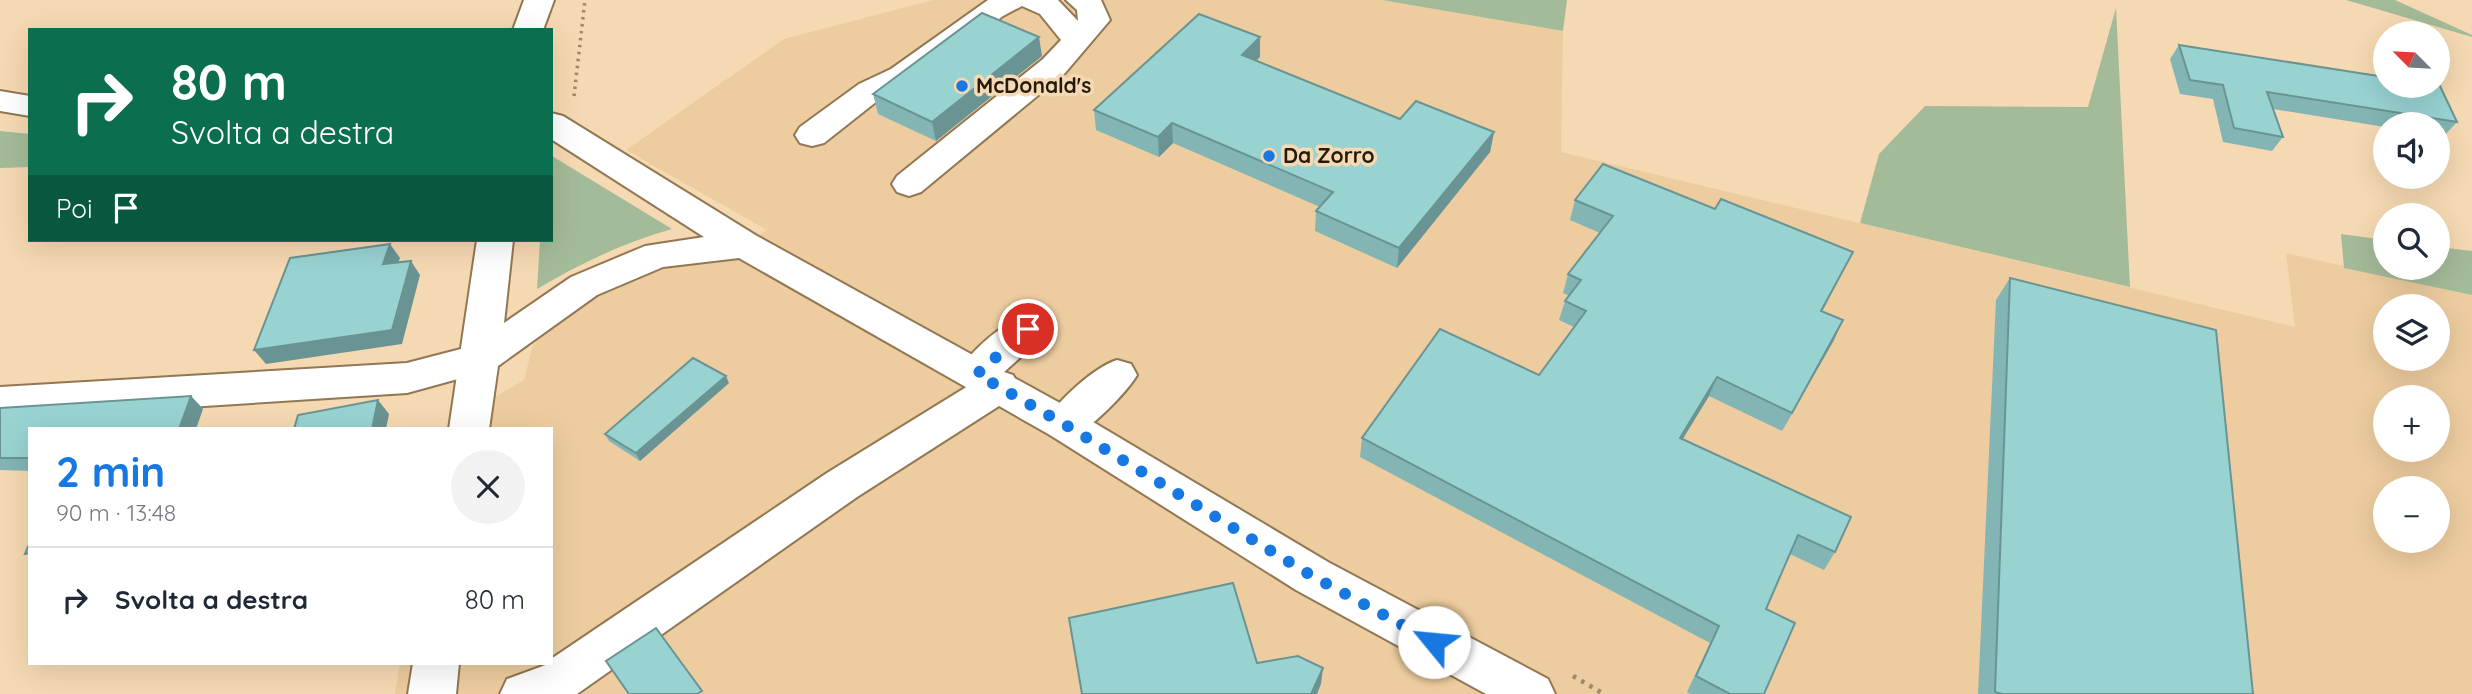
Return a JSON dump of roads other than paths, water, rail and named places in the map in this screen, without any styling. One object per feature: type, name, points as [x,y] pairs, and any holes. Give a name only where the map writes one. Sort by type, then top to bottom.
[{"type":"main road","points":[[812,135],[870,91],[902,76],[992,10],[1011,0]]},
{"type":"main road","points":[[1032,0],[1051,8],[1078,40]]},
{"type":"main road","points":[[909,184],[1054,66],[1095,20],[1090,6],[1081,0]]},
{"type":"main road","points":[[0,101],[28,106]]},
{"type":"main road","points":[[553,125],[744,245],[1064,424],[1312,576],[1531,694]]},
{"type":"main road","points":[[469,427],[495,242]]},
{"type":"main road","points":[[0,402],[407,378],[480,359],[584,286],[658,254],[744,245]]},
{"type":"main road","points":[[537,693],[842,485],[988,380],[1028,329]]},
{"type":"main road","points":[[1064,424],[1117,375]]},
{"type":"main road","points":[[432,694],[436,665]]},
{"type":"place","name":"McDonald's","points":[[962,86]]},
{"type":"place","name":"Da Zorro","points":[[1269,156]]}]
